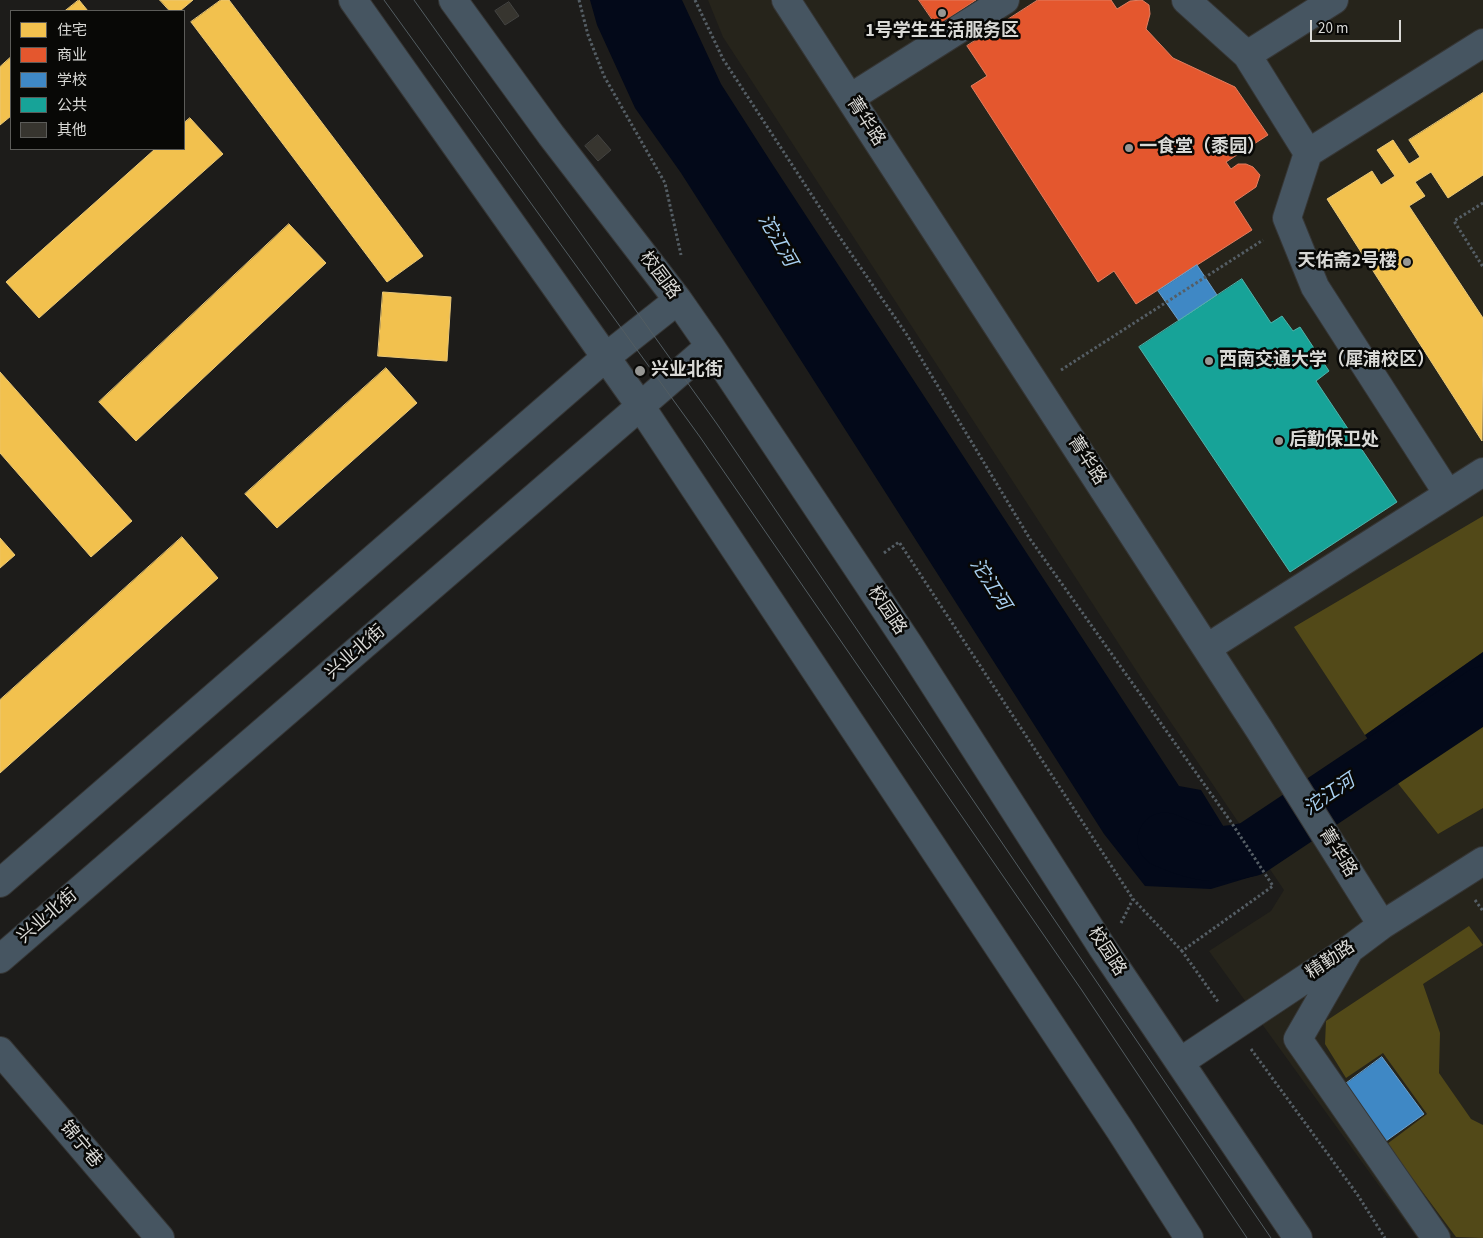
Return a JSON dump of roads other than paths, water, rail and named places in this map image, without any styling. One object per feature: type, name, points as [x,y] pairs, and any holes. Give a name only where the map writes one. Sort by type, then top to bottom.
[{"type":"street","points":[[352,0],[641,407],[1120,1130],[1189,1238]]},
{"type":"street","name":"校园路","points":[[453,0],[551,135],[678,300],[710,346],[909,645],[1102,947],[1298,1238]]},
{"type":"street","name":"菁华路","points":[[786,0],[1259,729],[1382,924]]},
{"type":"street","points":[[850,98],[1005,0]]},
{"type":"street","points":[[1186,0],[1248,55],[1308,153]]},
{"type":"street","points":[[1248,55],[1334,0]]},
{"type":"street","points":[[1448,494],[1315,287],[1287,218],[1308,153],[1483,43]]},
{"type":"street","points":[[0,883],[606,358],[678,300]]},
{"type":"street","name":"兴业北街","points":[[0,959],[710,346]]},
{"type":"street","points":[[1206,648],[1483,472]]},
{"type":"street","name":"精勤路","points":[[1180,1062],[1350,949],[1382,924],[1483,862]]},
{"type":"street","points":[[1350,949],[1298,1039],[1436,1238]]},
{"type":"street","name":"锦宁巷","points":[[0,1051],[160,1238]]},
{"type":"water","points":[[590,0],[682,0],[721,84],[771,162],[1179,786],[1201,790],[1254,876],[1211,889],[1145,886],[1104,834],[681,173],[635,108],[597,25]]},
{"type":"water","points":[[1483,652],[1483,722],[1396,781],[1365,735]]},
{"type":"waterway","name":"沱江河","points":[[1165,840],[1188,849],[1207,853],[1217,854],[1251,849],[1483,694]]},
{"type":"tram line","points":[[384,0],[700,437],[1081,989],[1247,1238]]},
{"type":"tram line","points":[[414,0],[717,424],[1271,1238]]},
{"type":"place","name":"1号学生生活服务区","points":[[942,13]]},
{"type":"place","name":"一食堂（黍园）","points":[[1129,148]]},
{"type":"place","name":"天佑斋2号楼","points":[[1407,262]]},
{"type":"place","name":"西南交通大学（犀浦校区）","points":[[1209,361]]},
{"type":"place","name":"兴业北街","points":[[640,371]]},
{"type":"place","name":"后勤保卫处","points":[[1279,441]]}]
